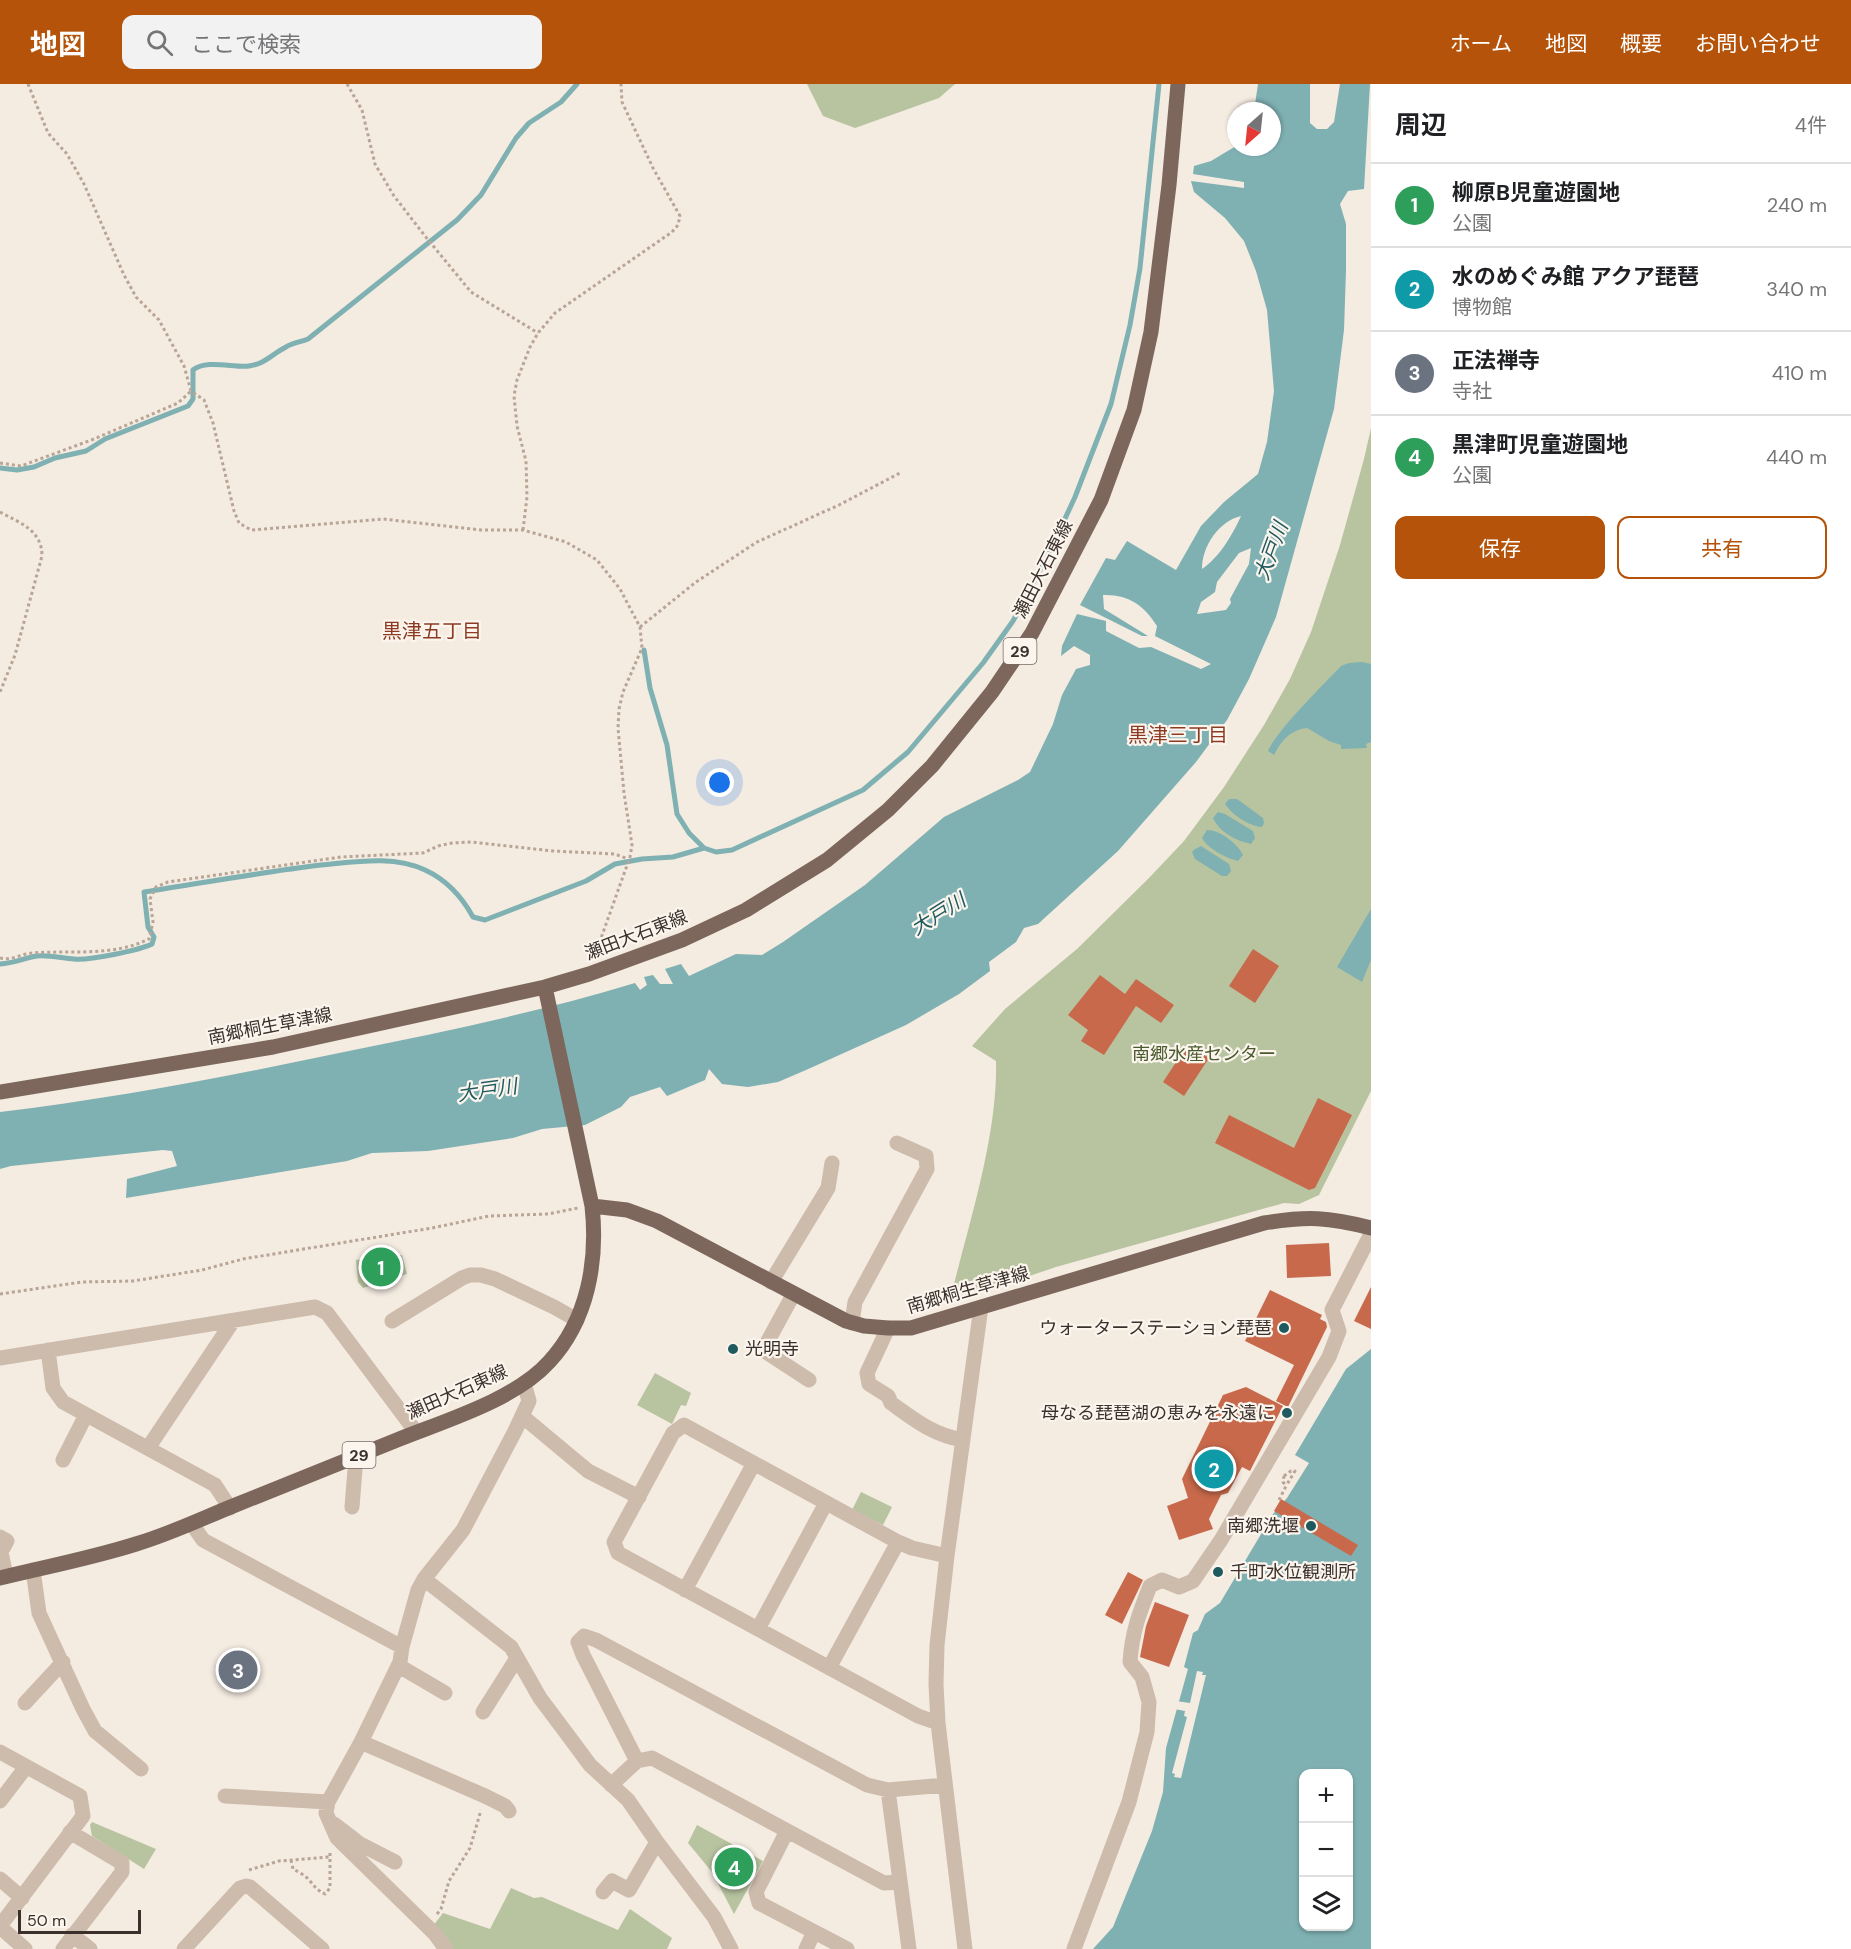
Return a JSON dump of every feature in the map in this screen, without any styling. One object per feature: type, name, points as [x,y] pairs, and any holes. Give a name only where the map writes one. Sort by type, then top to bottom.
[{"type":"main road","name":"瀬田大石東線","points":[[3,1577],[136,1545],[461,1415],[537,1375],[563,1345],[577,1320],[591,1274],[594,1227],[592,1206],[546,994],[589,974],[682,940],[746,910],[826,860],[888,810],[932,766],[992,692],[1025,643],[1101,500],[1134,410],[1151,332],[1170,185],[1178,84]]},
{"type":"main road","name":"南郷桐生草津線","points":[[0,1092],[273,1047],[546,994]]},
{"type":"main road","name":"南郷桐生草津線","points":[[592,1206],[627,1210],[657,1221],[832,1315],[852,1323],[888,1328],[911,1328],[1264,1223],[1314,1217],[1371,1228]]},
{"type":"street","points":[[852,1323],[855,1302],[927,1169],[926,1156],[897,1143]]},
{"type":"street","points":[[771,1282],[828,1188],[831,1163]]},
{"type":"street","points":[[1074,1949],[1130,1802],[1147,1732],[1149,1702],[1142,1677],[1130,1662],[1132,1636],[1150,1586],[1162,1580],[1179,1587],[1193,1581],[1221,1540],[1329,1357],[1339,1331],[1332,1310],[1371,1234]]},
{"type":"street","points":[[392,1321],[462,1278],[481,1275],[544,1302],[577,1320]]},
{"type":"street","points":[[793,1294],[763,1350],[809,1380]]},
{"type":"street","points":[[0,1358],[315,1307],[327,1313],[416,1432]]},
{"type":"street","points":[[965,1949],[938,1723],[936,1684],[937,1645],[947,1556],[981,1307]]},
{"type":"street","points":[[148,1448],[233,1321]]},
{"type":"street","points":[[888,1328],[867,1374],[868,1384],[888,1396],[891,1403],[933,1432],[963,1440]]},
{"type":"street","points":[[48,1350],[53,1388],[63,1402],[215,1485],[230,1508]]},
{"type":"street","points":[[446,1949],[427,1927],[337,1838],[326,1814],[328,1802],[399,1666],[418,1590],[464,1530],[529,1401],[524,1383]]},
{"type":"street","points":[[63,1460],[86,1415]]},
{"type":"street","points":[[522,1416],[588,1471],[639,1497]]},
{"type":"street","points":[[938,1723],[918,1716],[618,1553],[614,1542],[673,1433],[684,1425],[898,1542],[912,1548],[947,1556]]},
{"type":"street","points":[[352,1507],[356,1457]]},
{"type":"street","points":[[685,1590],[754,1463]]},
{"type":"street","points":[[758,1629],[826,1503]]},
{"type":"street","points":[[192,1524],[203,1540],[402,1647]]},
{"type":"street","points":[[0,1537],[7,1541],[1,1552],[3,1577]]},
{"type":"street","points":[[829,1668],[898,1542]]},
{"type":"street","points":[[33,1570],[39,1613],[83,1709],[95,1731],[141,1769]]},
{"type":"street","points":[[424,1580],[511,1647],[540,1698],[590,1765],[628,1800],[714,1917],[731,1949]]},
{"type":"street","points":[[637,1761],[583,1655],[578,1642],[584,1636],[596,1640],[867,1785],[888,1790],[945,1785]]},
{"type":"street","points":[[483,1712],[517,1658]]},
{"type":"street","points":[[26,1703],[63,1662]]},
{"type":"street","points":[[399,1666],[446,1693]]},
{"type":"street","points":[[361,1742],[485,1796],[505,1806],[509,1811]]},
{"type":"street","points":[[0,1752],[80,1796],[83,1816],[0,1927],[25,1949]]},
{"type":"street","points":[[611,1785],[637,1761],[652,1758],[884,1883],[900,1882]]},
{"type":"street","points":[[0,1801],[26,1767]]},
{"type":"street","points":[[888,1790],[909,1949]]},
{"type":"street","points":[[225,1796],[328,1802]]},
{"type":"street","points":[[329,1820],[360,1844],[395,1862]]},
{"type":"street","points":[[787,1831],[756,1892],[759,1903],[847,1949]]},
{"type":"street","points":[[63,1949],[122,1872],[122,1863],[70,1832]]},
{"type":"street","points":[[603,1892],[612,1881],[629,1890],[657,1842]]},
{"type":"street","points":[[0,1879],[22,1898]]},
{"type":"street","points":[[193,1946],[240,1888],[246,1886],[322,1949]]},
{"type":"street","points":[[806,1949],[814,1932]]},
{"type":"street","points":[[72,1935],[90,1949]]},
{"type":"path","points":[[28,84],[48,133],[67,154],[84,184],[136,297],[159,320],[184,366],[191,391],[204,400],[213,423],[234,511],[239,523],[251,531],[383,519],[481,530],[523,530],[566,542],[597,560],[620,589],[640,627],[642,648],[623,692],[619,709],[624,793],[632,844],[629,859],[589,974]]},
{"type":"path","points":[[347,84],[362,110],[375,164],[394,196],[471,292],[538,333]]},
{"type":"path","points":[[523,530],[527,497],[526,461],[517,426],[514,396],[517,380],[530,347],[538,333],[555,313],[672,232],[678,225],[680,216],[653,168],[622,102],[621,84]]},
{"type":"path","points":[[0,463],[21,466],[94,439],[178,403],[191,391]]},
{"type":"path","points":[[640,627],[696,582],[757,542],[839,505],[900,473]]},
{"type":"path","points":[[0,512],[28,528],[38,537],[42,545],[42,556],[15,655],[0,692]]},
{"type":"path","points":[[0,958],[7,960],[30,953],[88,953],[139,944],[150,939],[153,922],[150,899],[156,887],[168,882],[341,857],[423,853],[438,846],[471,842],[553,851],[615,854],[629,859]]},
{"type":"path","points":[[0,1294],[82,1282],[145,1279],[202,1270],[243,1259],[432,1228],[489,1216],[548,1214],[592,1206]]},
{"type":"path","points":[[1279,1500],[1295,1471],[1291,1470],[1282,1475],[1286,1486]]},
{"type":"path","points":[[427,1927],[441,1909],[449,1881],[470,1848],[485,1796]]},
{"type":"path","points":[[291,1860],[293,1869],[303,1874],[311,1881],[313,1887],[325,1894],[330,1888],[331,1849],[337,1838]]},
{"type":"path","points":[[246,1886],[246,1877],[251,1869],[279,1861],[330,1857]]},
{"type":"green space","points":[[807,84],[955,84],[939,98],[855,128],[823,116]]},
{"type":"green space","name":"南郷水産センター","points":[[1371,428],[1371,1091],[1319,1195],[1299,1204],[1284,1203],[1056,1267],[956,1301],[951,1296],[981,1179],[995,1089],[996,1061],[972,1046],[1005,1009],[1077,949],[1149,878],[1184,841],[1224,787],[1264,725],[1290,679],[1311,632],[1340,545]]},
{"type":"green space","points":[[402,1255],[407,1274],[363,1288],[358,1282],[356,1260]]},
{"type":"green space","points":[[655,1373],[691,1393],[686,1406],[681,1405],[672,1424],[637,1405]]},
{"type":"green space","points":[[861,1492],[892,1507],[883,1525],[852,1510]]},
{"type":"green space","points":[[92,1822],[156,1849],[144,1869],[92,1836],[90,1825]]},
{"type":"green space","points":[[697,1825],[763,1861],[734,1914],[712,1872],[688,1843]]},
{"type":"green space","points":[[511,1888],[534,1898],[542,1897],[618,1930],[630,1909],[672,1938],[667,1949],[453,1949],[433,1926],[443,1913],[490,1929]]},
{"type":"water","name":"大戸川","points":[[1258,84],[1310,84],[1310,123],[1317,129],[1327,129],[1334,122],[1340,84],[1370,84],[1364,189],[1348,191],[1340,204],[1346,224],[1346,270],[1344,330],[1334,409],[1276,617],[1249,679],[1227,720],[1196,762],[1118,851],[1038,924],[1024,928],[1016,942],[989,962],[990,971],[959,994],[906,1025],[778,1082],[748,1087],[722,1084],[709,1069],[705,1080],[667,1096],[660,1087],[630,1097],[621,1107],[585,1125],[542,1129],[513,1138],[428,1151],[372,1153],[347,1161],[126,1198],[127,1179],[177,1166],[172,1151],[163,1150],[0,1169],[0,1112],[130,1093],[301,1061],[491,1021],[635,983],[640,990],[647,985],[644,977],[653,975],[660,984],[673,984],[665,969],[681,964],[689,976],[736,954],[762,955],[865,885],[944,817],[1030,772],[1053,724],[1062,695],[1076,669],[1090,665],[1090,655],[1074,646],[1061,656],[1062,646],[1077,614],[1106,621],[1106,631],[1139,648],[1151,647],[1201,669],[1211,664],[1155,636],[1157,626],[1147,612],[1128,599],[1103,595],[1104,609],[1148,636],[1142,636],[1080,605],[1106,558],[1115,560],[1127,541],[1176,570],[1201,526],[1224,502],[1258,474],[1267,442],[1274,391],[1267,310],[1256,271],[1244,241],[1225,218],[1194,192],[1191,181],[1244,188],[1244,182],[1193,174],[1194,166],[1211,161],[1227,151],[1227,156],[1281,156],[1281,102],[1255,102]],"holes":[[[1241,516],[1214,559],[1202,569],[1205,552],[1213,536],[1226,523]],[[1251,548],[1249,564],[1226,610],[1197,614],[1201,602],[1215,592],[1217,582],[1239,553]]]},
{"type":"water","points":[[1362,662],[1371,664],[1371,742],[1366,744],[1367,748],[1341,749],[1341,745],[1307,728],[1287,737],[1274,755],[1268,751],[1291,720],[1341,666]]},
{"type":"water","points":[[1229,799],[1237,799],[1263,818],[1262,827],[1246,822],[1232,812],[1225,804]]},
{"type":"water","points":[[1218,812],[1253,831],[1255,838],[1251,844],[1224,832],[1213,818]]},
{"type":"water","points":[[1207,830],[1223,835],[1237,846],[1243,855],[1238,861],[1208,846],[1202,838]]},
{"type":"water","points":[[1201,846],[1229,864],[1231,871],[1227,876],[1222,876],[1195,859],[1192,852]]},
{"type":"water","points":[[1371,909],[1371,960],[1362,982],[1337,967]]},
{"type":"water","points":[[1371,1349],[1371,1949],[1093,1949],[1113,1927],[1152,1831],[1163,1792],[1166,1748],[1188,1669],[1184,1667],[1193,1633],[1198,1630],[1205,1614],[1220,1603],[1273,1514],[1287,1498],[1309,1463],[1295,1455],[1346,1369]]},
{"type":"pier","points":[[1197,1671],[1206,1675],[1181,1778],[1174,1777],[1175,1774],[1172,1773],[1187,1717],[1184,1716],[1185,1711],[1174,1709],[1176,1701],[1190,1703]]},
{"type":"building","points":[[1253,949],[1279,966],[1255,1003],[1229,986]]},
{"type":"building","points":[[1100,975],[1125,994],[1136,979],[1174,1005],[1161,1023],[1136,1006],[1104,1055],[1081,1041],[1088,1030],[1068,1015]]},
{"type":"building","points":[[1188,1044],[1209,1058],[1184,1096],[1163,1082]]},
{"type":"building","name":"南郷水産センター","points":[[1318,1098],[1352,1115],[1315,1188],[1309,1190],[1215,1143],[1229,1115],[1294,1148]]},
{"type":"building","points":[[1329,1243],[1331,1276],[1287,1278],[1286,1245]]},
{"type":"building","points":[[1371,1287],[1371,1329],[1354,1321]]},
{"type":"building","name":"ウォーターステーション琵琶","points":[[1270,1290],[1322,1315],[1320,1319],[1326,1322],[1327,1327],[1288,1407],[1276,1401],[1294,1365],[1245,1341]]},
{"type":"building","points":[[1246,1387],[1283,1406],[1250,1471],[1242,1467],[1228,1493],[1221,1495],[1209,1519],[1213,1529],[1179,1540],[1167,1506],[1188,1498],[1182,1479],[1223,1395]]},
{"type":"building","name":"南郷洗堰","points":[[1281,1499],[1358,1545],[1351,1556],[1274,1511]]},
{"type":"building","points":[[1128,1572],[1143,1580],[1122,1624],[1105,1615]]},
{"type":"building","points":[[1155,1602],[1189,1615],[1169,1667],[1140,1657],[1146,1626]]},
{"type":"waterway","points":[[0,468],[17,470],[34,467],[55,458],[86,451],[105,439],[188,406],[193,399],[193,370],[212,364],[255,365],[288,346],[308,339],[457,220],[481,195],[516,138],[529,123],[561,102],[577,84]]},
{"type":"waterway","points":[[0,964],[37,956],[90,958],[126,952],[152,944],[154,937],[148,927],[144,892],[347,862],[400,862],[425,870],[453,890],[473,917],[485,920],[586,881],[615,864],[673,857],[704,848],[716,852],[732,850],[863,790],[908,752],[983,663],[1013,621],[1075,497],[1111,404],[1130,325],[1140,268],[1159,84]]},
{"type":"waterway","points":[[644,650],[650,688],[667,745],[677,814],[689,833],[704,848]]},
{"type":"place","name":"柳原B児童遊園地","points":[[381,1267]]},
{"type":"place","name":"ウォーターステーション琵琶","points":[[1284,1328]]},
{"type":"place","name":"光明寺","points":[[733,1349]]},
{"type":"place","name":"母なる琵琶湖の恵みを永遠に","points":[[1287,1413]]},
{"type":"place","name":"水のめぐみ館 アクア琵琶","points":[[1214,1469]]},
{"type":"place","name":"南郷洗堰","points":[[1311,1526]]},
{"type":"place","name":"千町水位観測所","points":[[1218,1572]]},
{"type":"place","name":"正法禅寺","points":[[238,1670]]},
{"type":"place","name":"黒津町児童遊園地","points":[[734,1867]]},
{"type":"district","name":"黒津五丁目","points":[[432,631]]},
{"type":"district","name":"黒津三丁目","points":[[1178,735]]}]
